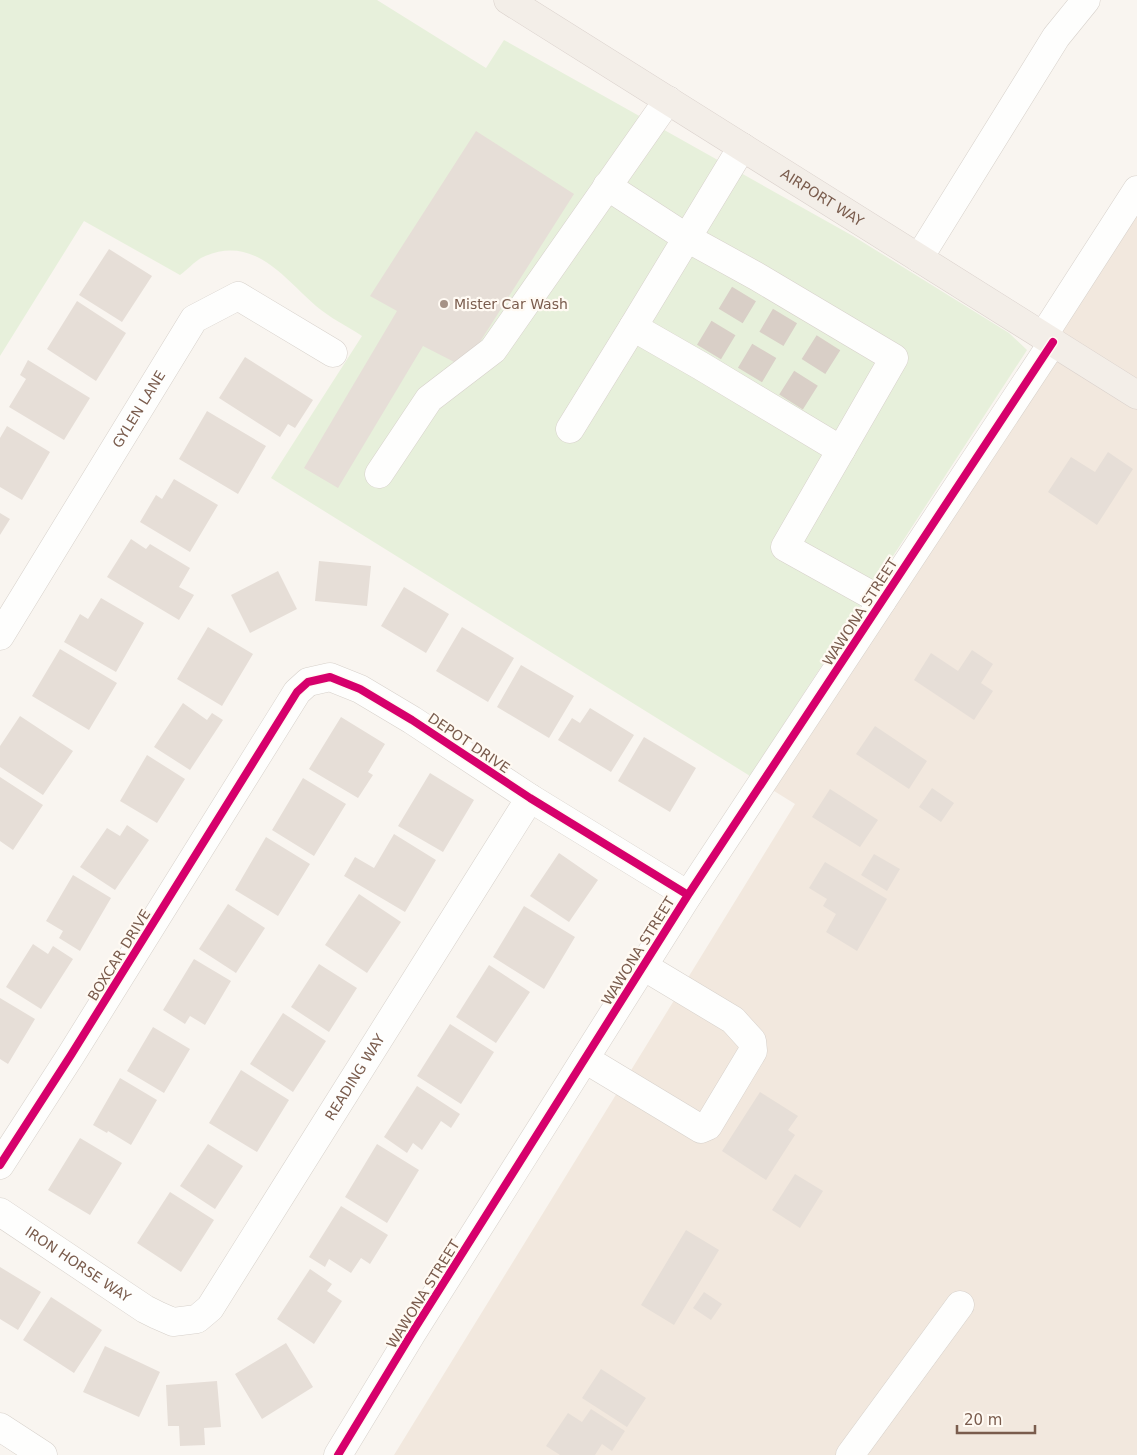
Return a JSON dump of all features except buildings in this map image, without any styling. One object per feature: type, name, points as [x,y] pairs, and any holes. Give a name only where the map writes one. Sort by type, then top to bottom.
[{"type":"main road","name":"AIRPORT WAY","points":[[520,3],[668,100],[1137,395]]},
{"type":"street","points":[[919,258],[1056,37],[1086,0]]},
{"type":"street","points":[[379,474],[429,399],[493,350],[668,100]]},
{"type":"street","points":[[570,429],[742,147]]},
{"type":"street","points":[[606,186],[687,238],[750,285],[834,333],[894,358],[785,547],[882,601]]},
{"type":"street","name":"WAWONA STREET","points":[[338,1455],[688,895],[882,601],[1048,339],[1137,190]]},
{"type":"street","name":"GYLEN LANE","points":[[0,636],[194,319],[238,296],[333,353]]},
{"type":"street","points":[[633,327],[705,359],[786,409],[841,450]]},
{"type":"street","name":"DEPOT DRIVE","points":[[256,757],[297,692],[308,682],[330,677],[360,689],[397,711],[530,798],[688,895]]},
{"type":"street","name":"BOXCAR DRIVE","points":[[0,1164],[71,1056],[256,757]]},
{"type":"street","name":"READING WAY","points":[[157,1314],[174,1322],[197,1319],[210,1308],[530,798]]},
{"type":"street","points":[[584,1059],[701,1129],[708,1126],[753,1051],[752,1041],[733,1020],[643,966]]},
{"type":"street","name":"IRON HORSE WAY","points":[[0,1212],[145,1309],[157,1314]]},
{"type":"street","points":[[850,1455],[960,1305]]},
{"type":"street","points":[[0,1427],[38,1454]]},
{"type":"shaded area","points":[[1137,180],[1137,1455],[394,1455],[795,804],[750,776],[1043,336]]},
{"type":"green space","points":[[0,0],[377,0],[486,68],[504,40],[853,236],[1009,333],[1027,350],[750,776],[271,478],[362,336],[321,310],[265,261],[251,254],[236,251],[219,252],[201,258],[180,275],[84,221],[0,356]]},
{"type":"tunnel","points":[[709,352],[744,294]]},
{"type":"tunnel","points":[[750,375],[785,316]]},
{"type":"tunnel","points":[[791,402],[829,342]]},
{"type":"cycle path","points":[[338,1455],[412,1333],[688,895],[1053,342]]},
{"type":"cycle path","points":[[0,1165],[71,1055],[297,692],[308,682],[330,677],[360,689],[412,720],[530,798],[688,895]]},
{"type":"place","name":"Mister Car Wash","points":[[444,304]]}]
